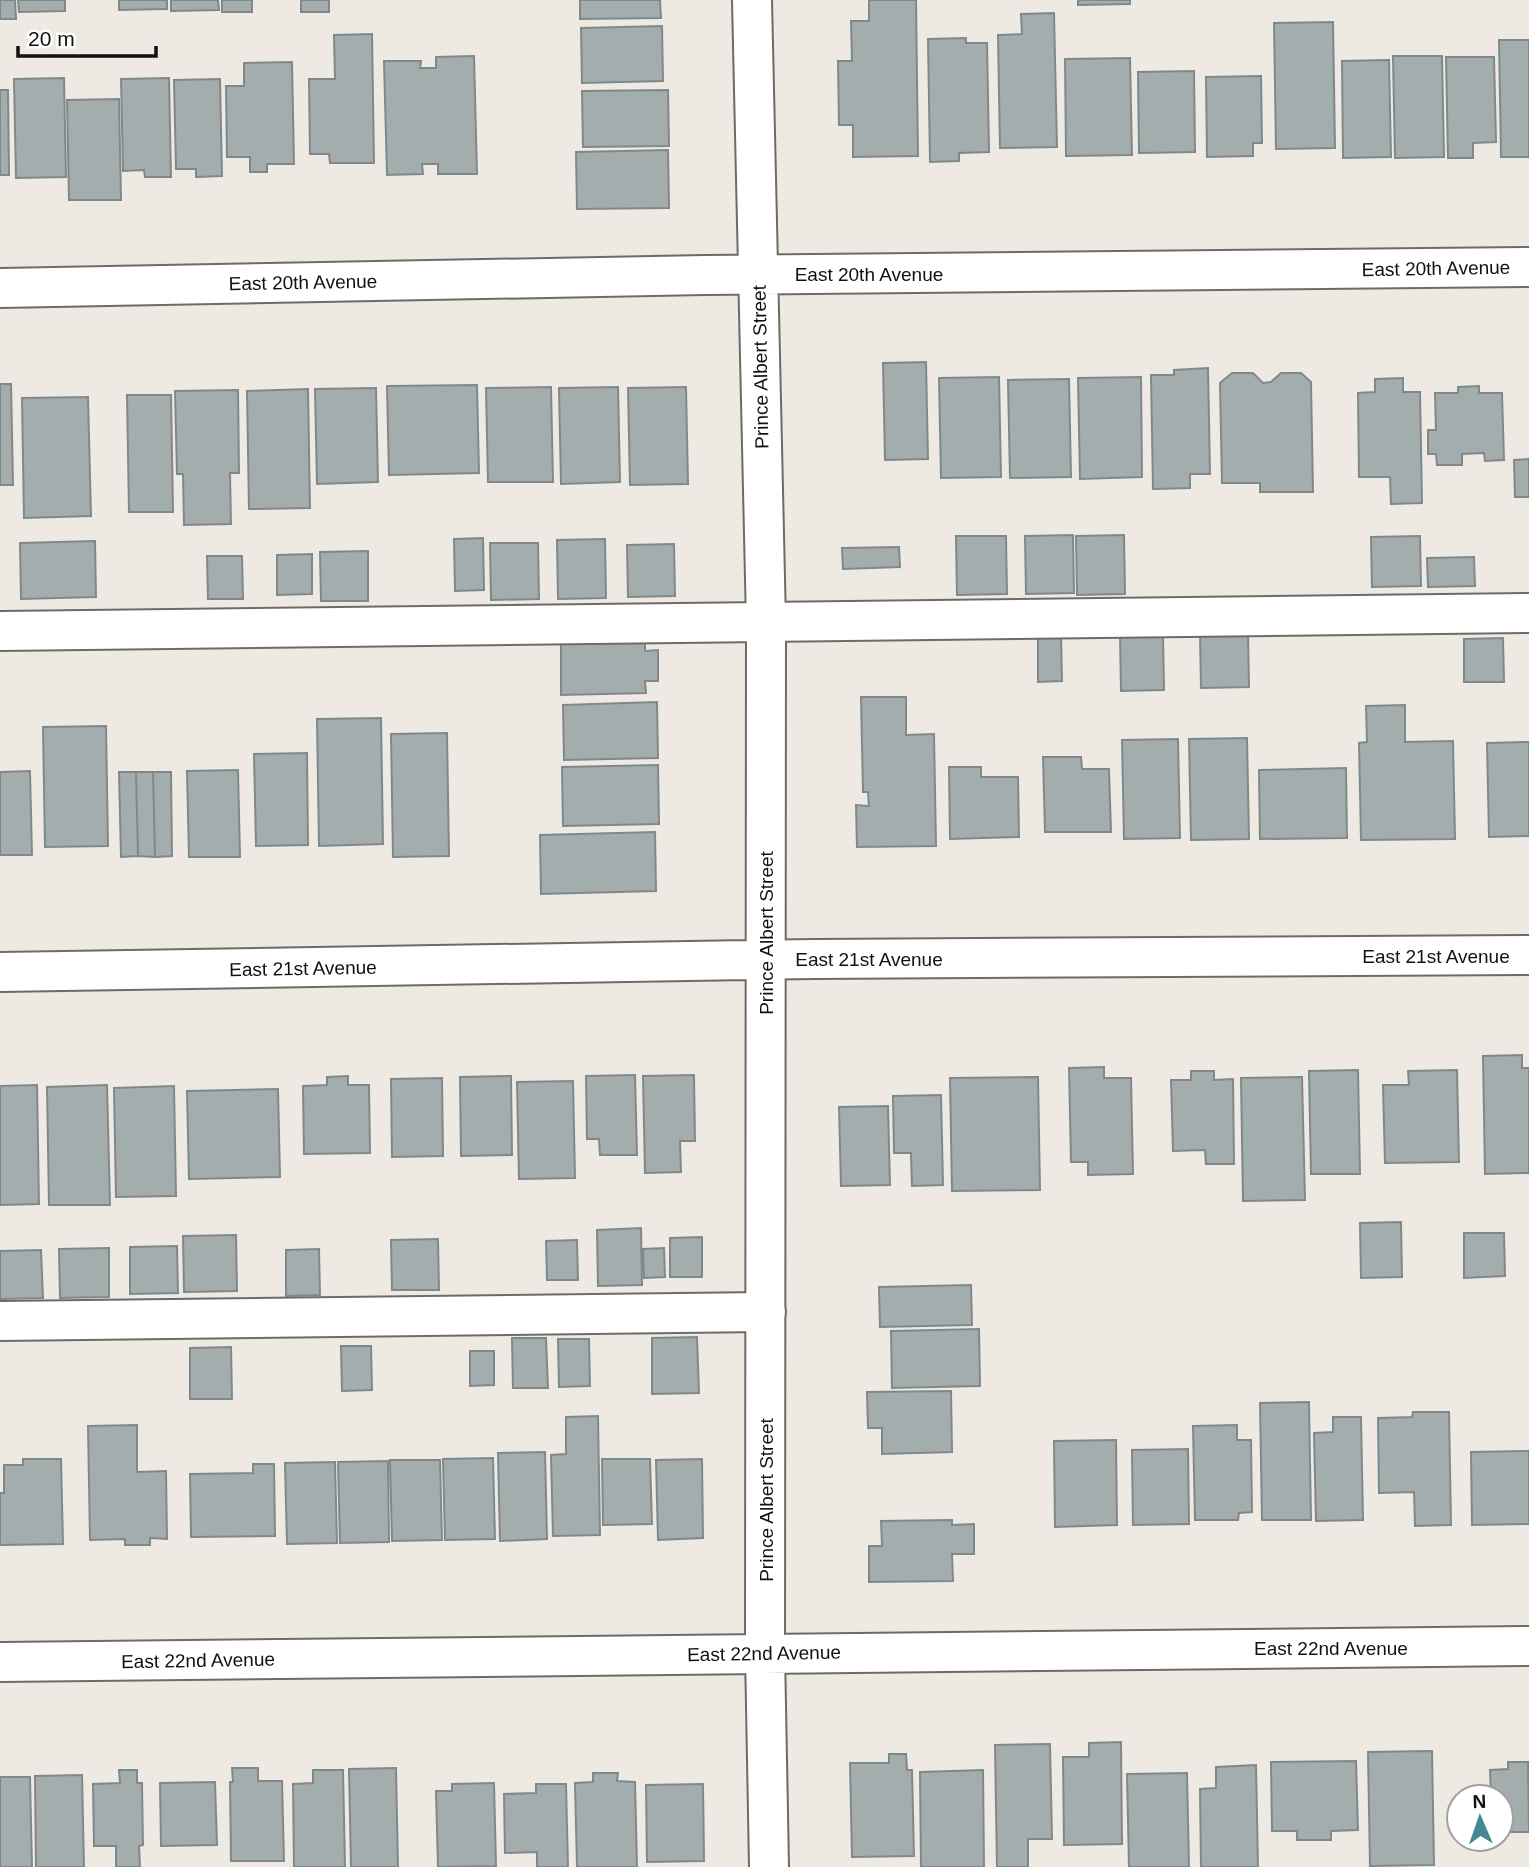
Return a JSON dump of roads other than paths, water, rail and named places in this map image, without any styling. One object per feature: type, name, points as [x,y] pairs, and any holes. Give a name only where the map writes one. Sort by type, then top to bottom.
[{"type":"street","name":"Prince Albert Street","points":[[752,0],[766,623],[765,1652],[769,1867]]},
{"type":"street","name":"East 20th Avenue","points":[[0,288],[758,275],[1529,267]]},
{"type":"street","points":[[0,631],[1529,613]]},
{"type":"street","name":"East 21st Avenue","points":[[0,972],[766,960],[1529,955]]},
{"type":"street","points":[[0,1321],[766,1312]]},
{"type":"street","name":"East 22nd Avenue","points":[[0,1662],[1529,1646]]}]
